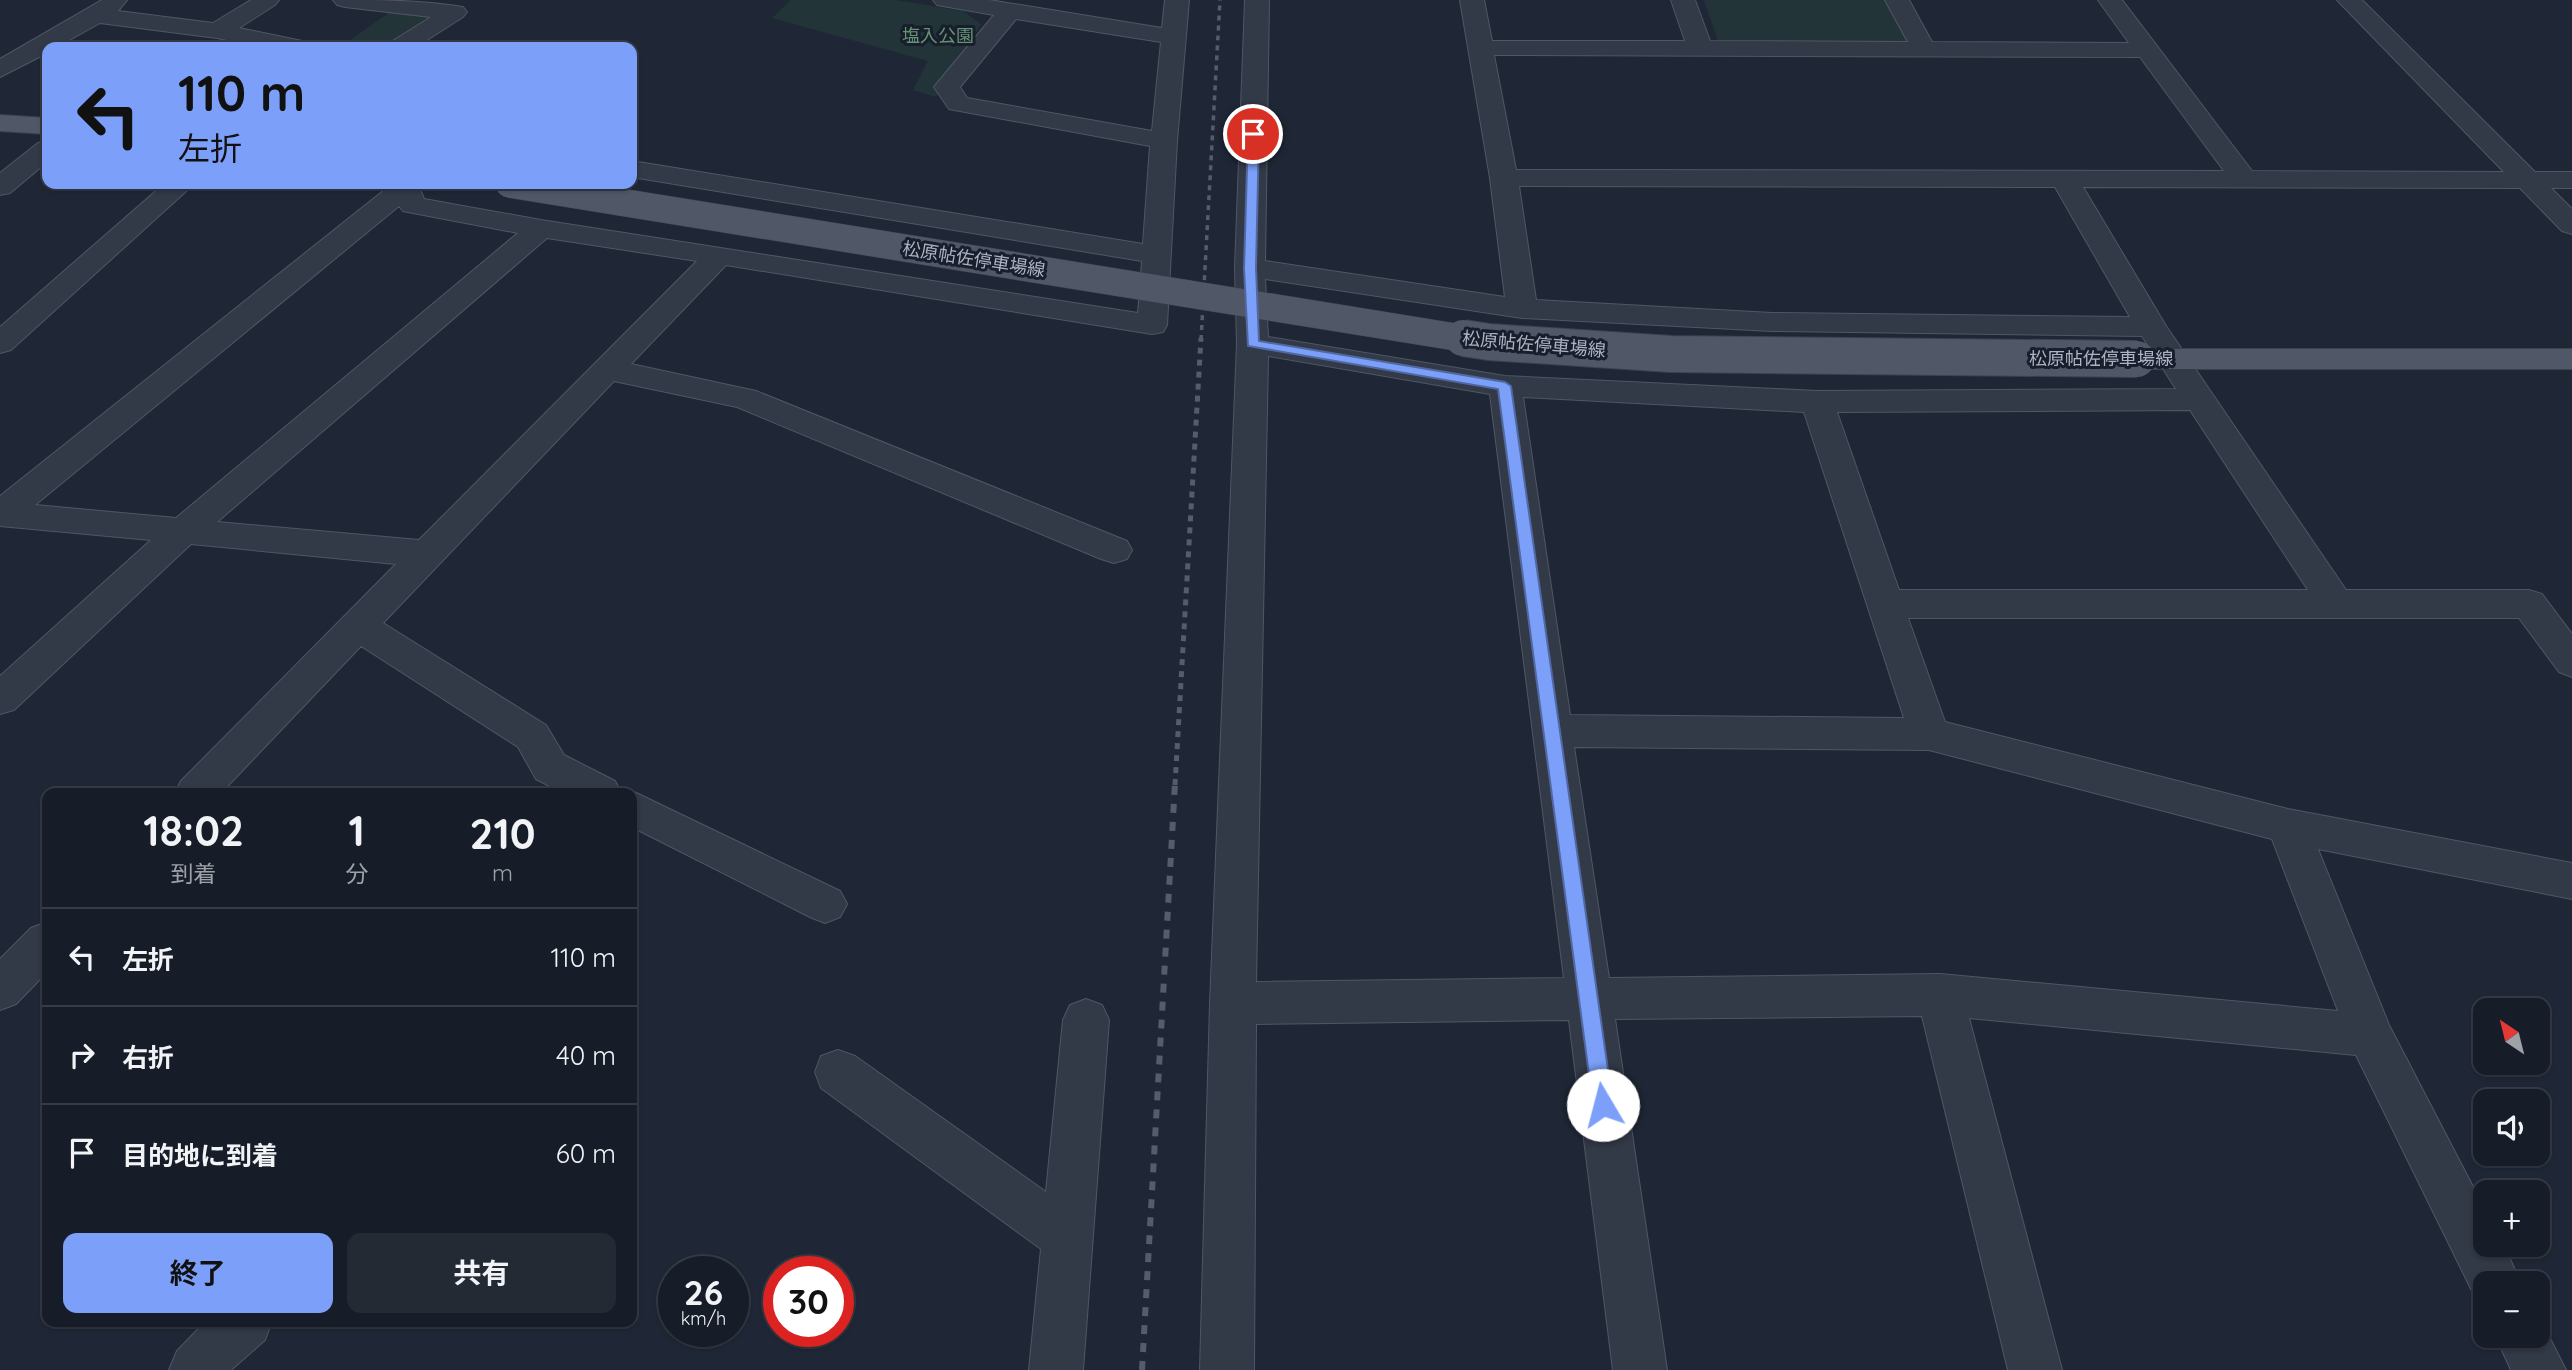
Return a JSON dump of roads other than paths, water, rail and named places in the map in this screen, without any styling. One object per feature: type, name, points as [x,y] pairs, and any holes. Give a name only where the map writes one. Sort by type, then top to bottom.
[{"type":"main road","points":[[0,123],[42,126]]},
{"type":"main road","name":"松原帖佐停車場線","points":[[540,189],[1489,342],[1671,354],[2137,359],[2572,359]]},
{"type":"street","points":[[48,42],[117,0]]},
{"type":"street","points":[[217,31],[267,0]]},
{"type":"street","points":[[345,0],[455,12],[408,42]]},
{"type":"street","points":[[944,0],[1174,37]]},
{"type":"street","points":[[407,189],[413,205],[541,229],[1152,325],[1164,141],[1177,0]]},
{"type":"street","points":[[1227,1370],[1233,1003],[1253,344],[1250,268],[1257,0]]},
{"type":"street","points":[[1472,0],[1504,178],[1522,309]]},
{"type":"street","points":[[1683,0],[1700,48]]},
{"type":"street","points":[[1897,0],[1924,49]]},
{"type":"street","points":[[2110,0],[2244,180]]},
{"type":"street","points":[[2349,0],[2572,225]]},
{"type":"street","points":[[1010,11],[947,87],[958,104],[1164,141]]},
{"type":"street","points":[[96,15],[217,31],[273,42]]},
{"type":"street","points":[[0,69],[42,45]]},
{"type":"street","points":[[1481,48],[2149,50]]},
{"type":"street","points":[[0,187],[42,153]]},
{"type":"street","points":[[637,170],[1156,255]]},
{"type":"street","points":[[1504,178],[2572,180]]},
{"type":"street","points":[[2064,179],[2151,327],[2201,398],[2336,604]]},
{"type":"street","points":[[0,343],[174,189]]},
{"type":"street","points":[[1,514],[401,189]]},
{"type":"street","points":[[0,699],[185,530],[541,229]]},
{"type":"street","points":[[200,788],[719,255]]},
{"type":"street","points":[[1250,268],[1522,309],[1772,322],[2151,327]]},
{"type":"street","points":[[1253,344],[1505,386],[1817,402],[2201,398]]},
{"type":"street","points":[[608,370],[745,398],[1114,550]]},
{"type":"street","points":[[1505,386],[1640,1370]]},
{"type":"street","points":[[1817,402],[1929,734]]},
{"type":"street","points":[[1,514],[429,554]]},
{"type":"street","points":[[1886,604],[2529,604],[2572,662]]},
{"type":"street","points":[[359,626],[532,736],[550,767],[591,788]]},
{"type":"street","points":[[1551,731],[1929,734],[2288,826],[2572,881]]},
{"type":"street","points":[[637,810],[825,904]]},
{"type":"street","points":[[2288,826],[2370,1035],[2489,1271]]},
{"type":"street","points":[[21,980],[42,949]]},
{"type":"street","points":[[1233,1003],[1940,995],[2370,1035]]},
{"type":"street","points":[[1940,995],[2035,1370]]},
{"type":"street","points":[[1056,1370],[1086,1020]]},
{"type":"street","points":[[838,1072],[1068,1238]]},
{"type":"street","points":[[196,1370],[210,1353],[239,1327]]},
{"type":"street","points":[[2528,1348],[2539,1370]]},
{"type":"railway","points":[[1201,340],[1220,0]]},
{"type":"railway","points":[[1175,785],[1201,338]]},
{"type":"railway","points":[[1142,1370],[1175,783]]},
{"type":"park label","name":"塩入公園","points":[[938,35]]}]
